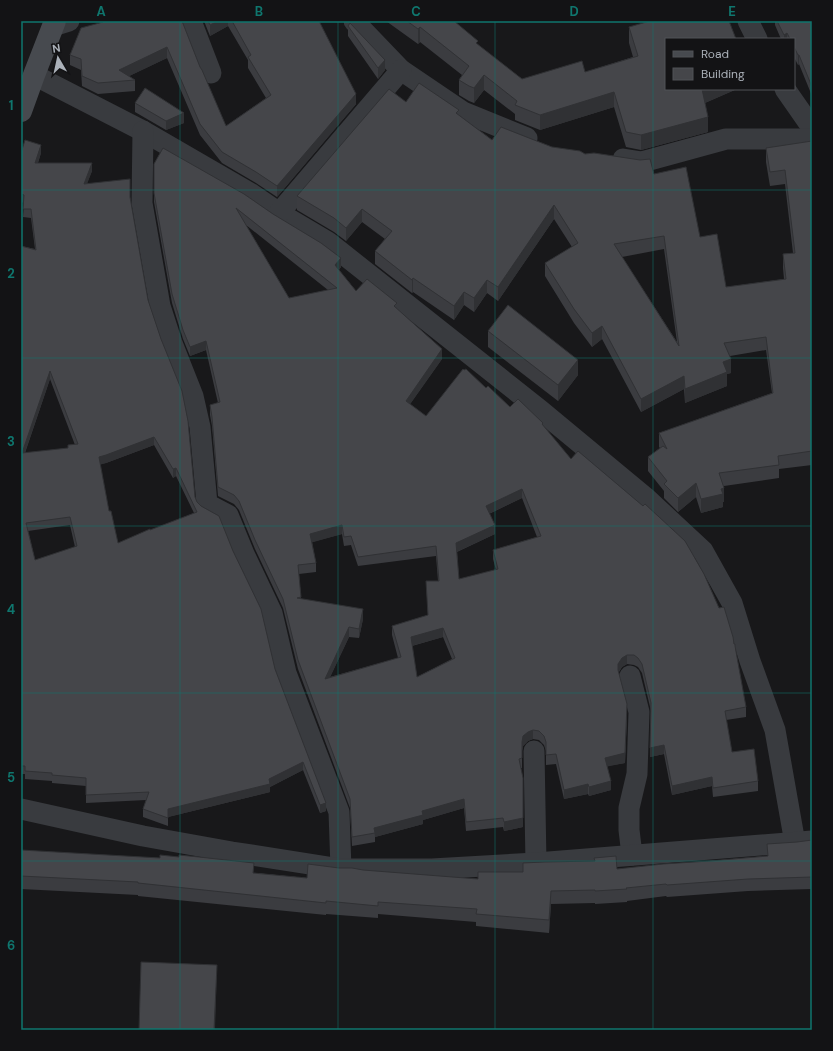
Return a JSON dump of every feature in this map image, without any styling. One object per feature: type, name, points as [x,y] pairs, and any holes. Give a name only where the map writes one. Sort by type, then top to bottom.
[{"type":"main road","points":[[21,111],[27,72],[55,22]]},
{"type":"street","points":[[191,21],[211,72]]},
{"type":"street","points":[[354,21],[401,70],[463,112],[543,145]]},
{"type":"street","points":[[748,21],[756,38]]},
{"type":"street","points":[[279,213],[401,70]]},
{"type":"street","points":[[21,809],[150,838],[341,869],[432,869],[536,863],[804,842],[775,730],[750,661],[732,603],[703,551],[645,497],[540,410],[328,242],[279,213],[250,193],[142,131],[27,72]]},
{"type":"street","points":[[786,90],[808,122],[812,124]]},
{"type":"street","points":[[142,131],[142,203],[160,306],[172,343],[193,396],[200,427],[207,504],[228,515],[244,554],[272,613],[286,673],[339,812],[341,869]]},
{"type":"street","points":[[604,156],[642,162],[726,139],[812,139]]},
{"type":"street","points":[[630,676],[639,712],[637,774],[629,808],[629,830],[632,855]]},
{"type":"street","points":[[534,752],[536,863]]},
{"type":"building","points":[[103,21],[182,21],[226,126],[271,95],[248,57],[251,55],[232,21],[319,21],[356,94],[277,186],[222,152],[200,124],[167,47],[119,70],[135,80],[98,83],[82,76],[81,59],[70,55],[81,28]]},
{"type":"building","points":[[208,21],[218,21],[210,25]]},
{"type":"building","points":[[407,21],[454,21],[478,41],[476,43],[522,79],[582,61],[585,72],[638,56],[629,27],[650,21],[729,21],[736,38],[665,38],[665,90],[702,90],[708,117],[641,135],[626,132],[614,92],[540,115],[515,105],[517,101],[484,75],[474,88],[469,86],[459,80],[469,66],[420,27],[418,29]]},
{"type":"building","points":[[777,21],[812,21],[812,88],[799,55],[795,49],[795,38],[790,38],[787,33],[784,35]]},
{"type":"building","points":[[350,23],[385,60],[378,68],[348,26]]},
{"type":"building","points":[[419,83],[459,110],[456,113],[492,140],[501,127],[552,147],[580,151],[585,154],[594,153],[640,160],[650,159],[654,174],[686,167],[700,237],[717,234],[726,287],[786,279],[783,254],[795,253],[785,170],[770,172],[766,148],[812,141],[812,451],[778,456],[779,465],[719,473],[724,488],[721,489],[723,494],[701,499],[696,483],[678,498],[664,484],[667,481],[648,457],[663,446],[667,449],[659,433],[773,393],[766,337],[724,343],[731,359],[723,362],[727,372],[685,389],[684,376],[641,399],[602,326],[592,333],[574,309],[545,263],[578,243],[554,205],[498,287],[487,280],[474,298],[464,292],[454,306],[413,278],[412,280],[375,251],[392,231],[362,209],[346,228],[334,218],[297,196],[389,89],[406,102]],"holes":[[[664,236],[679,346],[614,244]]]},
{"type":"building","points":[[145,88],[184,113],[166,121],[135,103]]},
{"type":"building","points":[[25,140],[41,145],[35,163],[92,163],[84,184],[130,179],[130,197],[148,300],[161,339],[182,391],[188,421],[195,497],[201,506],[219,516],[233,551],[261,609],[275,669],[326,803],[320,805],[303,762],[269,779],[270,784],[168,809],[168,818],[143,809],[149,792],[86,795],[86,778],[25,771],[25,766],[21,766],[21,246],[36,250],[31,209],[23,209],[24,195],[21,194],[21,153]],"holes":[[[50,371],[78,444],[68,445],[68,448],[22,453]],[[154,437],[173,469],[176,468],[197,512],[150,529],[118,543],[111,511],[109,511],[99,457]],[[70,517],[77,546],[35,560],[26,523]]]},
{"type":"building","points":[[163,148],[244,194],[273,214],[321,243],[341,258],[335,265],[356,291],[367,279],[397,303],[394,306],[442,349],[406,401],[426,416],[463,369],[466,369],[486,388],[488,386],[510,407],[518,399],[543,423],[542,424],[571,459],[578,451],[643,506],[645,504],[685,541],[704,574],[719,608],[724,607],[735,644],[746,707],[725,711],[732,752],[754,749],[758,781],[713,788],[712,777],[672,786],[664,745],[650,748],[651,703],[642,664],[634,655],[627,655],[622,658],[618,664],[618,670],[627,704],[625,753],[605,758],[611,781],[589,787],[588,784],[564,790],[556,754],[546,755],[546,742],[544,736],[539,731],[533,730],[523,736],[522,758],[519,759],[523,778],[523,818],[504,822],[503,818],[466,822],[464,799],[422,811],[423,815],[374,828],[375,833],[352,837],[350,799],[298,660],[283,599],[255,540],[239,501],[234,495],[218,487],[210,405],[220,402],[206,341],[190,347],[172,294],[154,193],[154,164]],"holes":[[[236,208],[337,288],[289,298]],[[522,489],[541,536],[493,550],[498,569],[459,579],[456,543],[495,525],[486,506]],[[342,525],[344,537],[351,536],[358,557],[436,546],[439,581],[426,581],[428,615],[392,626],[401,657],[325,679],[349,627],[359,629],[363,609],[297,598],[301,597],[298,565],[316,563],[310,534]],[[443,628],[455,658],[417,677],[411,637]]]},
{"type":"building","points":[[508,305],[578,360],[558,385],[488,331]]},
{"type":"building","points":[[812,840],[812,877],[666,884],[595,891],[551,891],[549,920],[476,914],[477,909],[378,902],[378,906],[326,901],[326,903],[138,882],[21,876],[21,850],[160,858],[160,855],[179,857],[179,855],[254,863],[253,873],[307,878],[308,864],[339,868],[478,879],[478,872],[523,872],[523,863],[595,861],[594,858],[616,856],[617,869],[768,856],[767,844]]},
{"type":"building","points":[[141,962],[217,965],[214,1030],[139,1030]]}]
